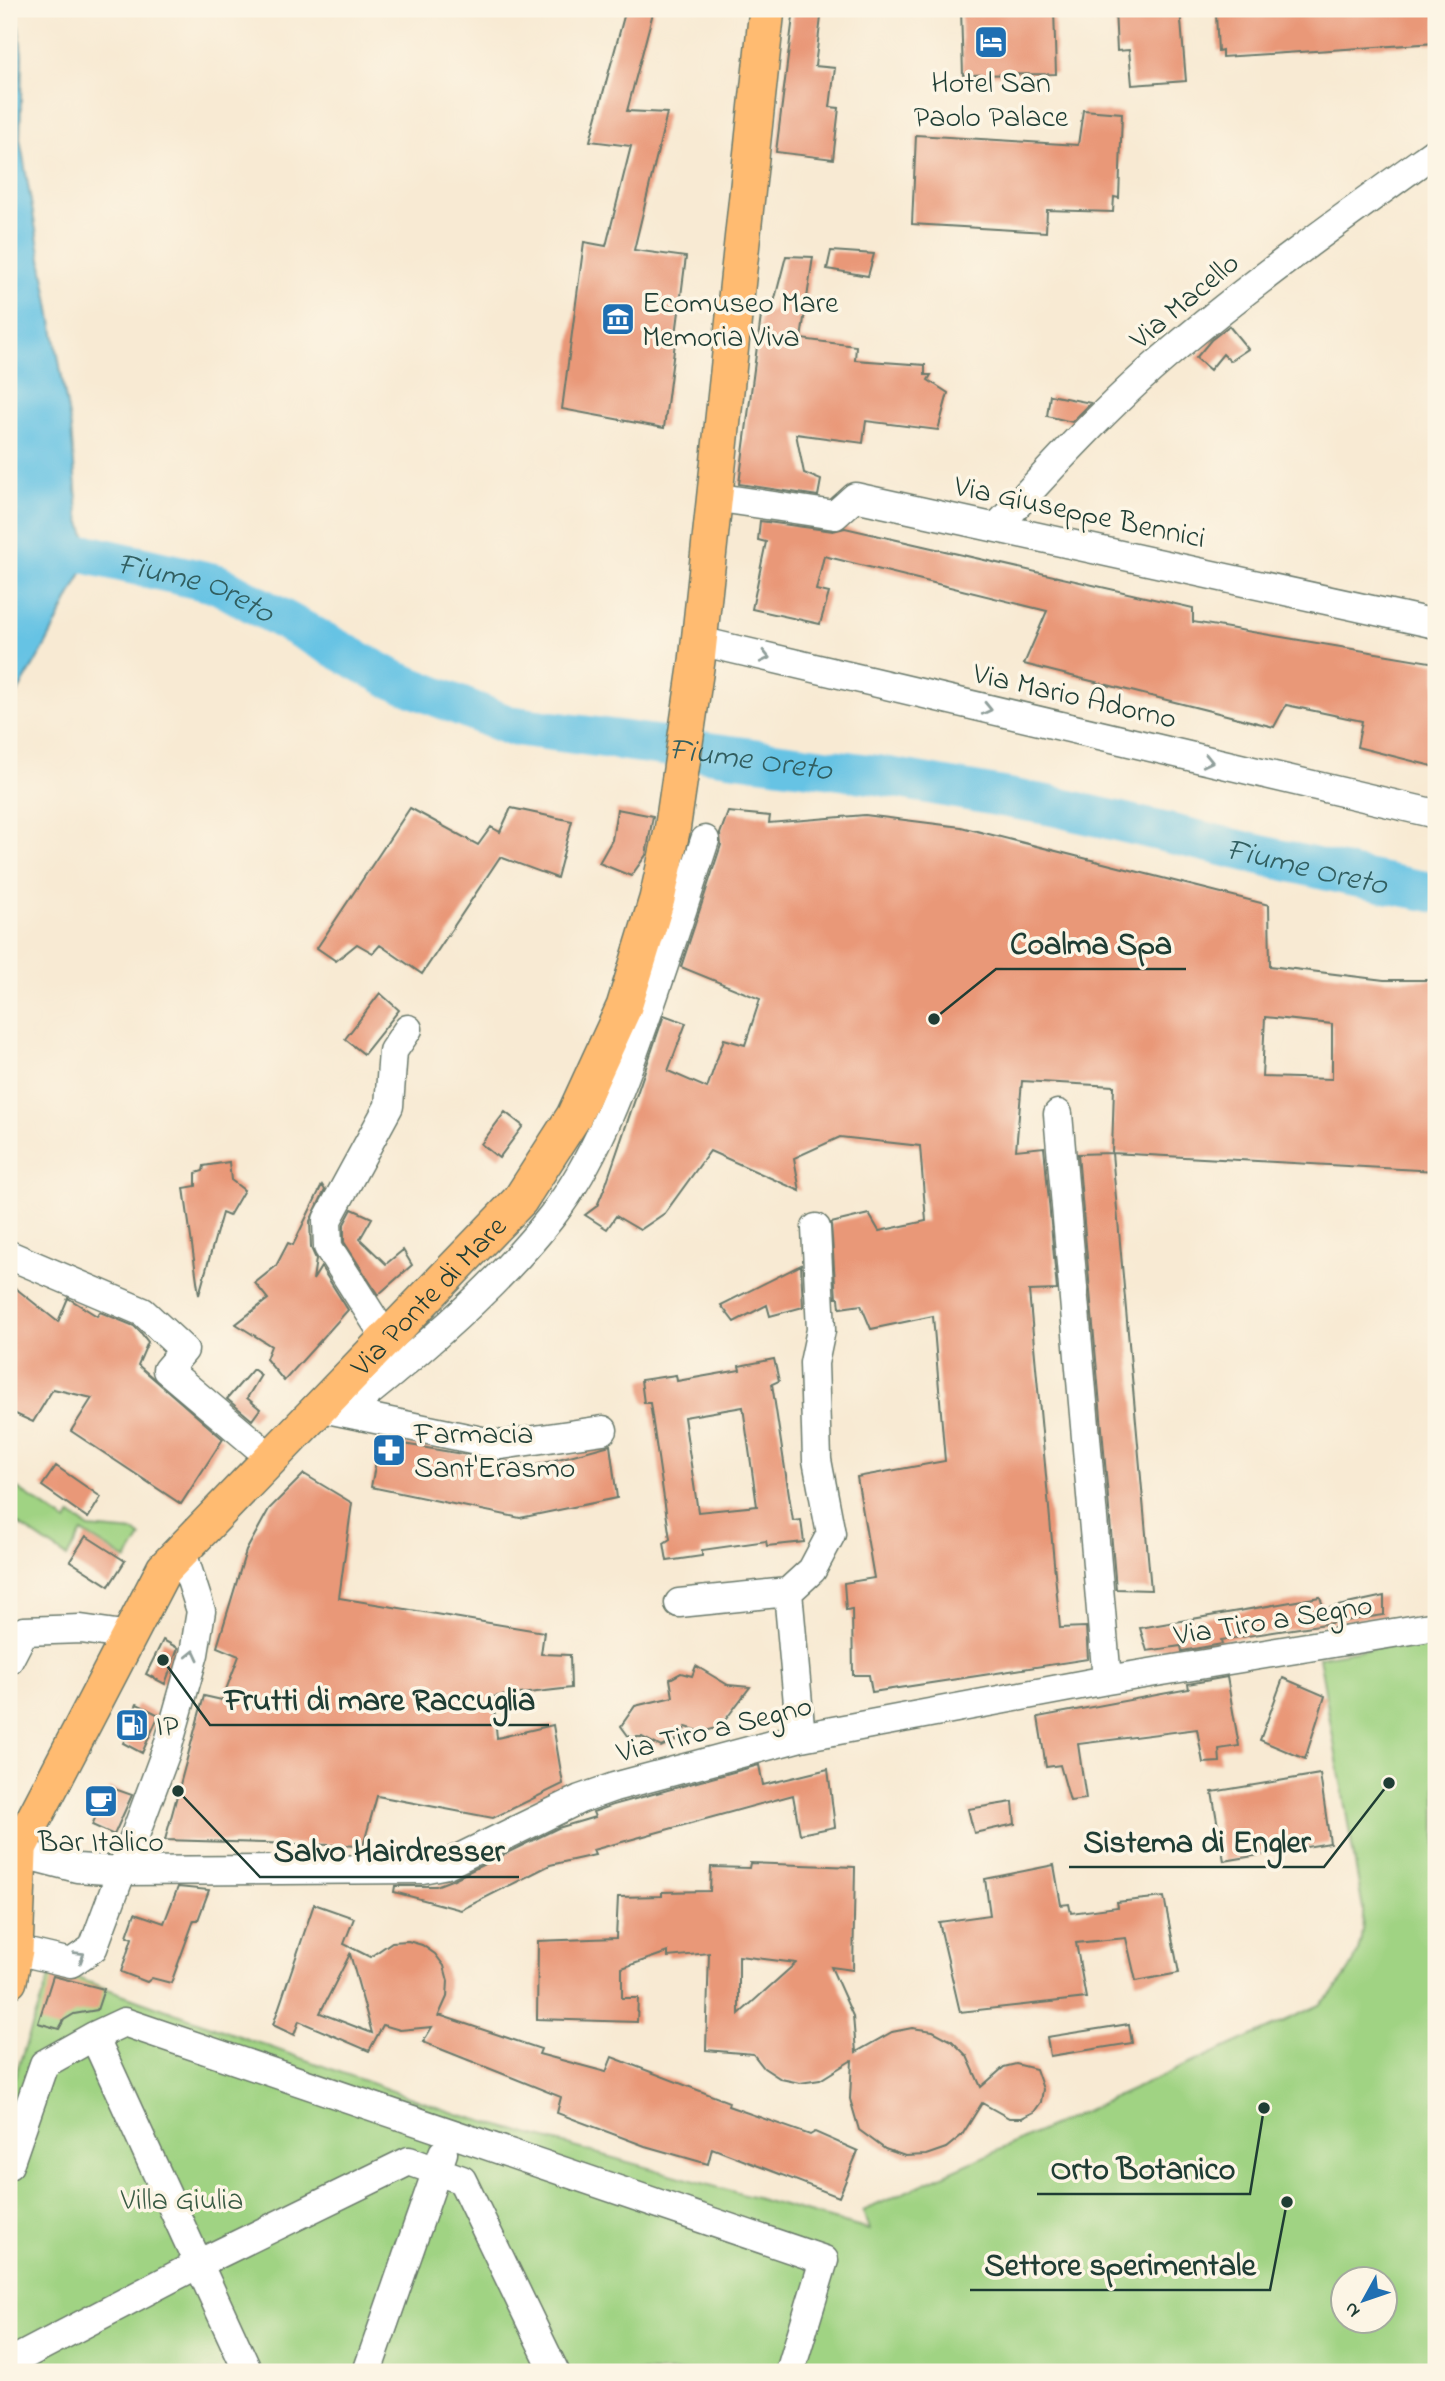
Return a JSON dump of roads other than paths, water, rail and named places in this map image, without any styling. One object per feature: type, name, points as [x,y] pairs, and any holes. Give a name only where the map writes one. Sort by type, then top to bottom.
[{"type":"main road","name":"Via Ponte di Mare","points":[[14,1860],[164,1569],[270,1457],[332,1410],[386,1338],[520,1200],[574,1116],[624,1007],[657,899],[689,836],[698,651],[767,9]]},
{"type":"main road","points":[[12,1965],[14,1860]]},
{"type":"street","name":"Via Macello","points":[[997,527],[1067,449],[1172,351],[1278,266],[1436,151]]},
{"type":"street","name":"Via Giuseppe Bennici","points":[[713,498],[835,515],[855,497],[1436,624]]},
{"type":"street","name":"Via Mario Adorno","points":[[698,651],[1436,814]]},
{"type":"street","points":[[332,1410],[394,1373],[512,1262],[553,1215],[597,1142],[623,1083],[689,836]]},
{"type":"street","points":[[386,1338],[328,1247],[327,1220],[389,1106],[393,1051],[408,1029]]},
{"type":"street","points":[[1058,1114],[1107,1680]]},
{"type":"street","points":[[679,1603],[788,1592],[812,1570],[831,1534],[817,1460],[814,1363],[821,1330],[816,1228]]},
{"type":"street","points":[[9,1255],[143,1312],[184,1350],[167,1370],[270,1457]]},
{"type":"street","points":[[332,1410],[501,1445],[603,1430]]},
{"type":"street","points":[[12,1965],[71,1963],[93,1948],[167,1749],[194,1654],[201,1611],[181,1549]]},
{"type":"street","points":[[788,1592],[801,1737]]},
{"type":"street","name":"Via Tiro a Segno","points":[[14,1860],[122,1871],[422,1869],[447,1864],[580,1799],[614,1787],[801,1737],[1107,1680],[1436,1626]]},
{"type":"street","points":[[9,1660],[24,1631],[81,1629],[130,1636]]},
{"type":"street","points":[[9,2165],[44,2064],[124,2022],[824,2260],[790,2372]]},
{"type":"street","points":[[94,2036],[248,2372]]},
{"type":"street","points":[[367,2372],[450,2134]]},
{"type":"street","points":[[9,2362],[200,2263],[410,2161],[462,2180],[555,2372]]},
{"type":"water","points":[[9,9],[16,9],[22,55],[20,139],[71,429],[78,513],[91,555],[45,646],[9,707]]},
{"type":"waterway","name":"Fiume Oreto","points":[[91,555],[218,584],[392,679],[508,725],[877,775],[1053,806],[1350,876],[1436,893]]},
{"type":"place","name":"Hotel San Paolo Palace","points":[[991,42]]},
{"type":"place","name":"Ecomuseo Mare Memoria Viva","points":[[618,319]]},
{"type":"place","name":"Coalma Spa","points":[[934,1019]]},
{"type":"place","name":"Farmacia Sant'Erasmo","points":[[389,1450]]},
{"type":"place","name":"Frutti di mare Raccuglia","points":[[163,1660]]},
{"type":"place","name":"IP","points":[[132,1725]]},
{"type":"place","name":"Sistema di Engler","points":[[1389,1783]]},
{"type":"place","name":"Salvo Hairdresser","points":[[178,1791]]},
{"type":"place","name":"Bar Italico","points":[[101,1801]]},
{"type":"place","name":"Orto Botanico","points":[[1264,2108]]},
{"type":"place","name":"Settore sperimentale","points":[[1287,2202]]},
{"type":"park label","name":"Villa Giulia","points":[[182,2199]]}]
